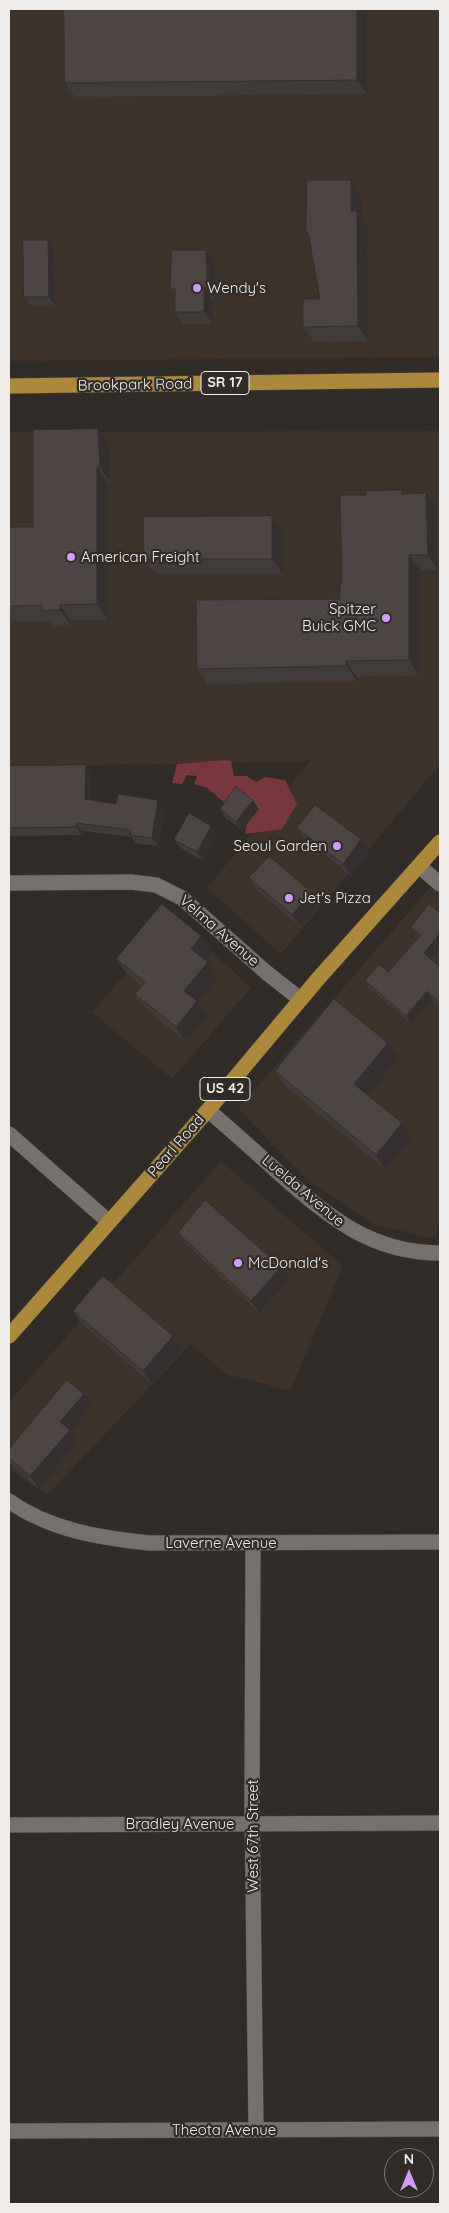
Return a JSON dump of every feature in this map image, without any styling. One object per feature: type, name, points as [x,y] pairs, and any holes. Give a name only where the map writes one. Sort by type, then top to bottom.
[{"type":"main road","name":"Brookpark Road","points":[[9,386],[440,380]]},
{"type":"main road","name":"Pearl Road","points":[[9,1336],[208,1110],[300,999],[440,842]]},
{"type":"street","points":[[419,866],[440,884]]},
{"type":"street","name":"Velma Avenue","points":[[9,883],[131,882],[156,885],[182,898],[267,973],[300,999]]},
{"type":"street","name":"Luelda Avenue","points":[[208,1110],[317,1206],[344,1226],[391,1246],[413,1252],[440,1253]]},
{"type":"street","points":[[9,1134],[109,1222]]},
{"type":"street","name":"Laverne Avenue","points":[[9,1501],[39,1518],[62,1528],[120,1540],[252,1544],[440,1542]]},
{"type":"street","name":"West 67th Street","points":[[252,1544],[252,1824],[256,2129]]},
{"type":"street","name":"Bradley Avenue","points":[[9,1825],[440,1823]]},
{"type":"street","name":"Theota Avenue","points":[[9,2131],[440,2129]]},
{"type":"shaded area","points":[[9,9],[440,9],[440,357],[9,361]]},
{"type":"shaded area","points":[[440,431],[440,764],[281,954],[207,888],[310,761],[9,767],[9,432]]},
{"type":"shaded area","points":[[231,761],[234,776],[247,776],[256,782],[265,777],[285,780],[297,804],[282,829],[245,834],[247,822],[207,788],[194,784],[197,776],[187,775],[182,784],[172,783],[177,764]]},
{"type":"shaded area","points":[[440,876],[440,1219],[435,1239],[376,1225],[308,1180],[238,1109]]},
{"type":"shaded area","points":[[174,919],[250,986],[250,989],[172,1079],[92,1012]]},
{"type":"shaded area","points":[[221,1161],[343,1266],[290,1391],[226,1374],[191,1344],[48,1494],[44,1493],[9,1469],[9,1402]]},
{"type":"building","points":[[64,9],[357,9],[357,80],[65,83]]},
{"type":"building","points":[[307,180],[351,180],[351,211],[357,211],[358,326],[303,327],[303,299],[320,299],[308,232],[306,232]]},
{"type":"building","points":[[23,240],[48,240],[49,297],[24,297]]},
{"type":"building","points":[[172,250],[206,250],[207,287],[204,287],[204,312],[175,312],[175,289],[170,288]]},
{"type":"building","points":[[98,429],[100,467],[97,467],[97,604],[60,605],[60,610],[42,611],[42,605],[9,606],[9,527],[33,527],[33,430]]},
{"type":"building","points":[[401,490],[402,494],[426,493],[428,555],[409,555],[409,660],[346,661],[346,666],[197,669],[196,600],[340,599],[340,584],[342,584],[340,495],[366,495],[366,491]]},
{"type":"building","points":[[272,516],[272,559],[144,559],[143,517]]},
{"type":"building","points":[[86,765],[85,799],[116,804],[118,794],[158,800],[152,838],[130,835],[131,830],[76,823],[76,827],[9,828],[9,766]]},
{"type":"building","points":[[236,787],[253,800],[236,822],[220,809]]},
{"type":"building","name":"Seoul Garden","points":[[315,805],[361,839],[343,864],[297,828]]},
{"type":"building","points":[[189,813],[211,826],[197,852],[174,840]]},
{"type":"building","name":"Jet's Pizza","points":[[269,856],[311,892],[292,915],[249,878]]},
{"type":"building","points":[[162,904],[201,936],[191,949],[208,962],[184,991],[197,1001],[176,1027],[135,994],[145,982],[116,959]]},
{"type":"building","points":[[429,904],[440,913],[440,933],[424,953],[440,967],[440,1001],[427,991],[406,1016],[365,981],[379,964],[388,972],[421,935],[411,927]]},
{"type":"building","points":[[334,999],[388,1043],[354,1084],[402,1123],[376,1155],[275,1071]]},
{"type":"building","name":"McDonald's","points":[[205,1200],[281,1267],[251,1301],[178,1233]]},
{"type":"building","points":[[103,1276],[173,1336],[143,1371],[73,1311]]},
{"type":"building","points":[[67,1380],[84,1394],[60,1422],[70,1430],[30,1476],[9,1458],[9,1449]]},
{"type":"place","name":"Wendy's","points":[[197,288]]},
{"type":"place","name":"American Freight","points":[[71,557]]},
{"type":"place","name":"Spitzer Buick GMC","points":[[386,618]]},
{"type":"place","name":"Seoul Garden","points":[[337,846]]},
{"type":"place","name":"Jet's Pizza","points":[[289,898]]},
{"type":"place","name":"McDonald's","points":[[238,1263]]}]
